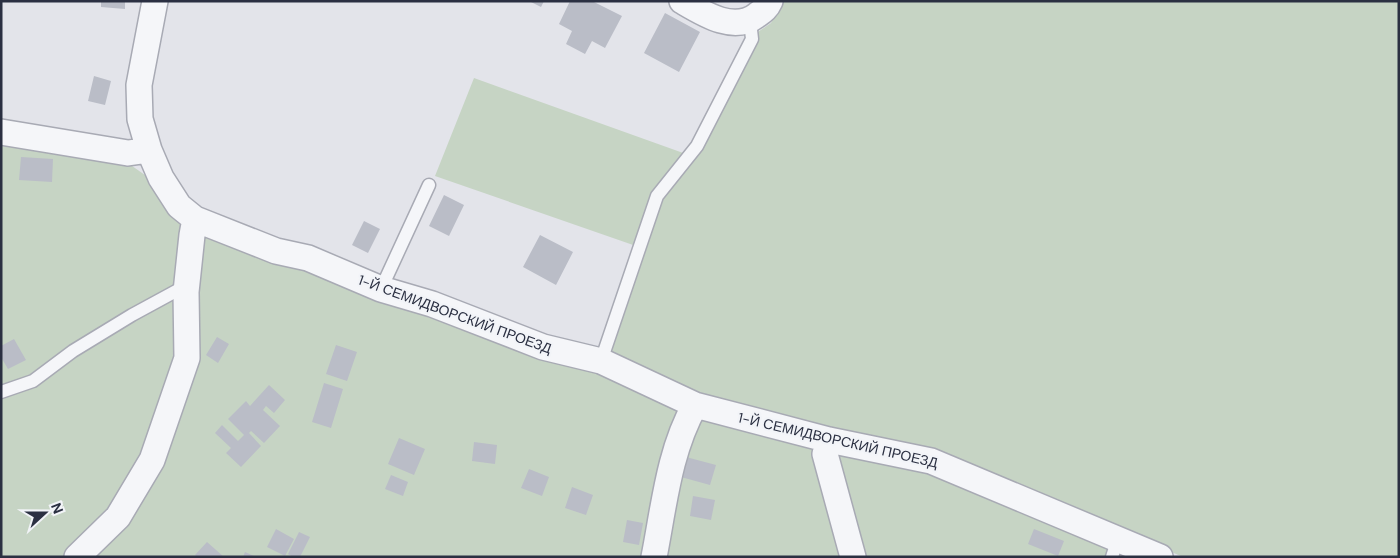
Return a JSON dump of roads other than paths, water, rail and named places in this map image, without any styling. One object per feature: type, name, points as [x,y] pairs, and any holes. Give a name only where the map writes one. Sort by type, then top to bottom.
[{"type":"street","points":[[77,557],[118,517],[152,460],[187,358],[186,292],[192,235],[187,213],[161,178],[149,150],[140,119],[139,85],[155,1]]},
{"type":"street","points":[[682,1],[703,13],[728,23],[750,20],[768,6],[770,1]]},
{"type":"street","points":[[1,132],[128,153],[149,150]]},
{"type":"street","name":"1-Й СЕМИДВОРСКИЙ ПРОЕЗД","points":[[187,213],[276,251],[308,258],[381,289],[432,304],[542,347],[601,361],[695,405],[829,440],[931,461],[1115,547],[1160,557]]},
{"type":"street","points":[[654,557],[671,466],[688,417],[695,405]]},
{"type":"street","points":[[829,440],[825,454],[853,557]]},
{"type":"lane","points":[[601,361],[657,196],[697,146],[752,39],[750,20]]},
{"type":"lane","points":[[381,289],[429,186]]},
{"type":"lane","points":[[1,392],[33,380],[72,350],[178,290],[186,292]]}]
